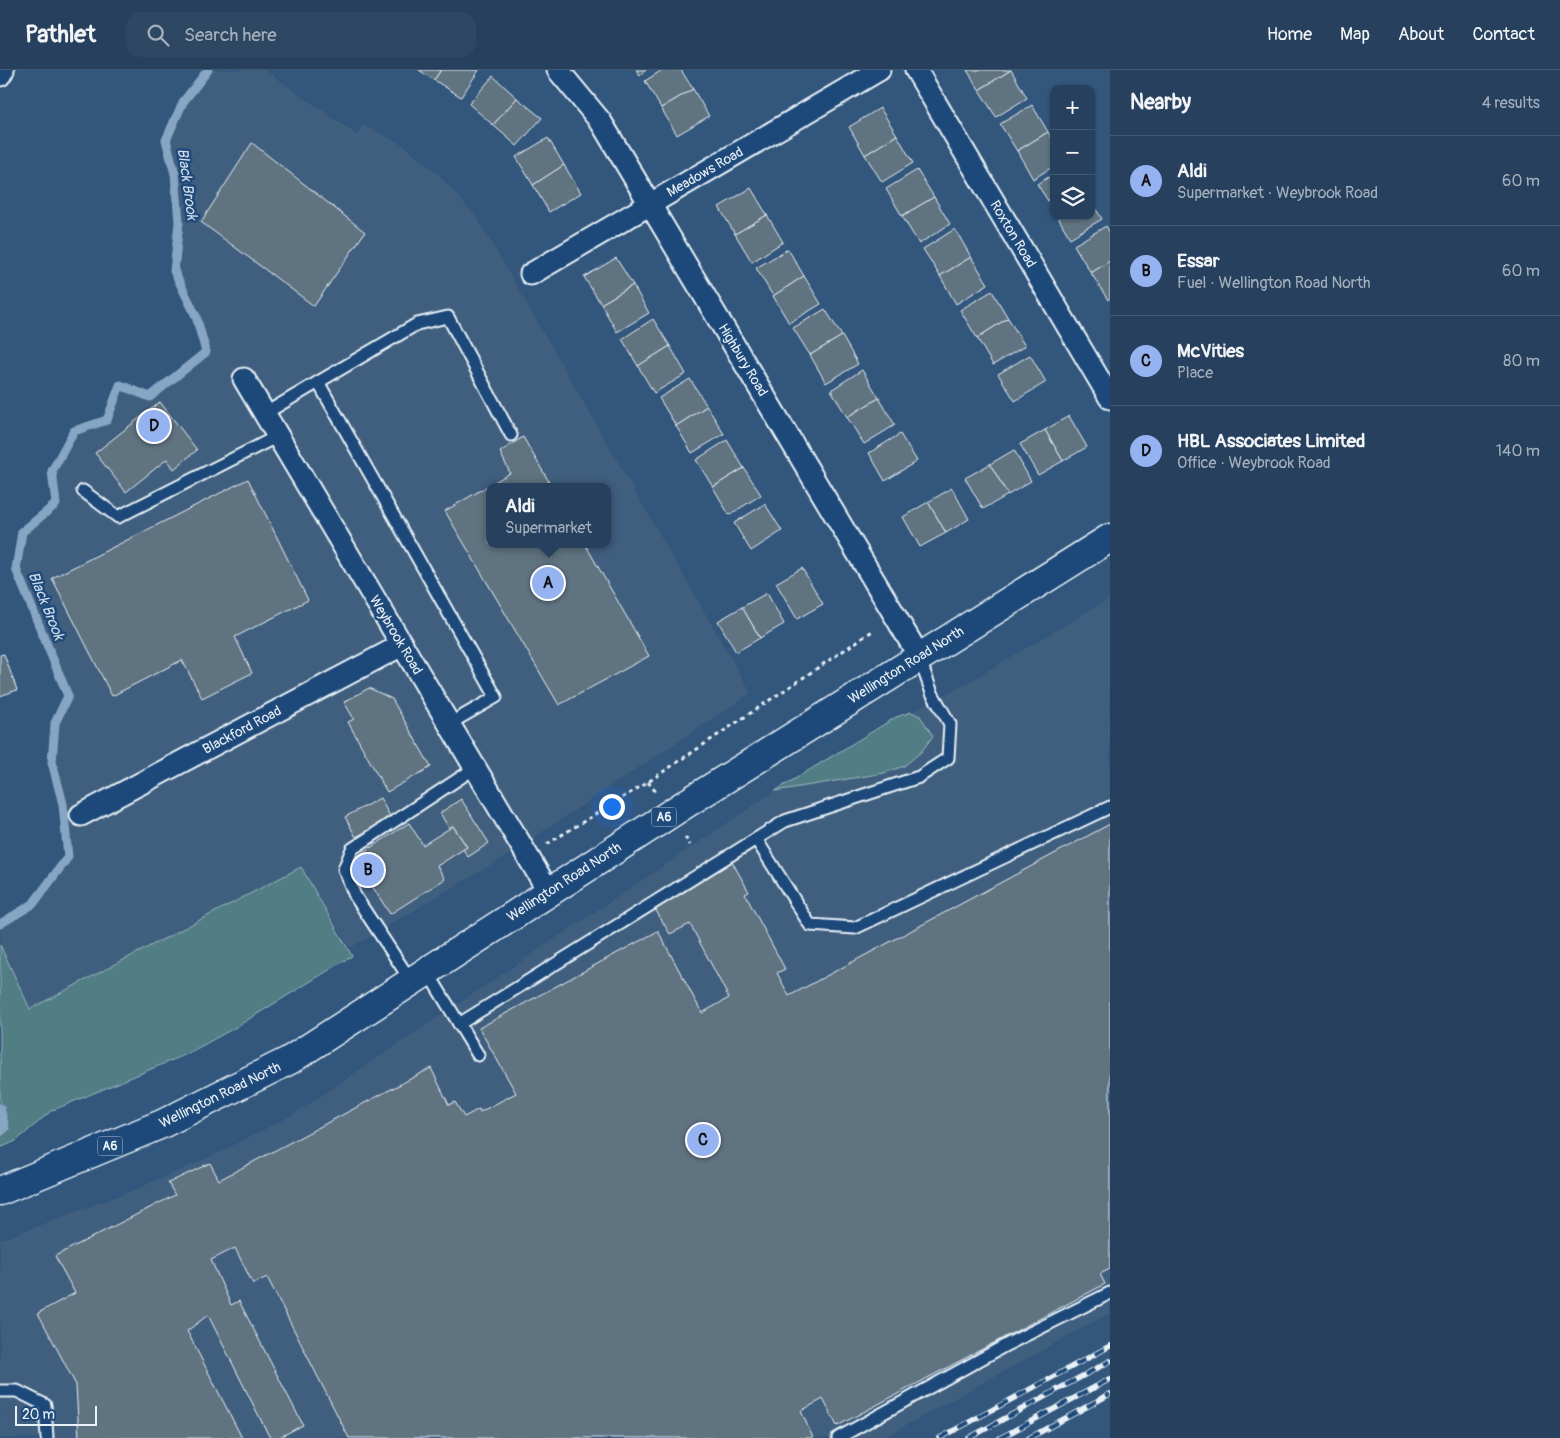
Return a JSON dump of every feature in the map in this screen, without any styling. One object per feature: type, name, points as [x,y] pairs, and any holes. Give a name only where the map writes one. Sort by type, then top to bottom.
[{"type":"highway","name":"Wellington Road North","points":[[0,1191],[162,1124],[290,1060],[919,656],[1110,538]]},
{"type":"street","points":[[0,75],[3,70]]},
{"type":"street","name":"Highbury Road","points":[[558,70],[601,122],[919,656]]},
{"type":"street","name":"Meadows Road","points":[[531,274],[879,70]]},
{"type":"street","name":"Roxton Road","points":[[916,70],[1110,398]]},
{"type":"street","name":"Weybrook Road","points":[[244,379],[549,892]]},
{"type":"street","name":"Blackford Road","points":[[81,815],[402,645]]},
{"type":"lane","points":[[264,414],[417,324],[448,317],[511,435]]},
{"type":"lane","points":[[318,382],[496,697],[449,724]]},
{"type":"lane","points":[[83,492],[118,517],[278,436]]},
{"type":"lane","points":[[459,1024],[785,821],[919,777],[948,758],[950,724],[932,693],[919,656]]},
{"type":"lane","points":[[475,768],[352,849],[344,869],[355,896],[459,1024],[478,1055]]},
{"type":"lane","points":[[756,839],[810,925],[855,928],[1110,807]]},
{"type":"lane","points":[[838,1438],[1008,1344],[1110,1293]]},
{"type":"lane","points":[[0,1391],[17,1391],[45,1404],[47,1438]]},
{"type":"path","points":[[528,856],[648,782],[895,615]]},
{"type":"path","points":[[648,782],[653,788]]},
{"type":"path","points":[[688,841],[690,845]]},
{"type":"shaded area","points":[[209,70],[265,70],[357,135],[363,125],[403,145],[439,175],[478,219],[751,693],[503,858],[350,948],[301,867],[30,1009],[0,945],[0,924],[34,905],[69,856],[64,804],[52,762],[55,723],[68,696],[18,568],[23,533],[57,506],[53,471],[75,432],[107,421],[121,386],[150,398],[207,352],[206,341],[176,271],[181,223],[175,172],[168,141],[184,103]]},
{"type":"shaded area","points":[[1110,598],[1110,1313],[883,1438],[0,1438],[0,1240],[134,1190],[208,1158],[294,1114],[775,791],[896,717],[911,712],[967,683]]},
{"type":"green space","points":[[911,712],[920,716],[933,736],[921,752],[904,766],[884,773],[775,791],[896,717]]},
{"type":"green space","points":[[301,867],[352,956],[236,1027],[187,1054],[51,1111],[16,1141],[0,1148],[0,945],[30,1009]]},
{"type":"building","points":[[419,70],[441,70],[434,80]]},
{"type":"building","points":[[441,70],[479,70],[461,97],[434,80]]},
{"type":"building","points":[[636,70],[646,70],[640,75]]},
{"type":"building","points":[[662,70],[681,70],[693,89],[661,108],[645,81]]},
{"type":"building","points":[[967,70],[1011,70],[979,90]]},
{"type":"building","points":[[1011,70],[1027,98],[996,117],[979,90]]},
{"type":"building","points":[[493,76],[517,98],[493,125],[469,104]]},
{"type":"building","points":[[693,89],[709,116],[677,135],[661,108]]},
{"type":"building","points":[[517,98],[542,118],[517,146],[493,125]]},
{"type":"building","points":[[1032,105],[1048,132],[1017,151],[1000,124]]},
{"type":"building","points":[[880,108],[897,135],[865,155],[849,127]]},
{"type":"building","points":[[1048,132],[1050,135],[1050,168],[1033,179],[1017,151]]},
{"type":"building","points":[[897,135],[913,163],[882,182],[865,155]]},
{"type":"building","points":[[548,138],[564,165],[533,185],[516,157]]},
{"type":"building","points":[[252,143],[365,232],[314,306],[201,222]]},
{"type":"building","points":[[564,165],[581,193],[549,212],[533,185]]},
{"type":"building","points":[[917,170],[934,197],[902,216],[886,189]]},
{"type":"building","points":[[1050,176],[1050,204],[1037,184]]},
{"type":"building","points":[[751,188],[767,215],[735,234],[719,207]]},
{"type":"building","points":[[934,197],[950,224],[919,244],[902,216]]},
{"type":"building","points":[[1095,208],[1102,219],[1070,238],[1059,220],[1095,220]]},
{"type":"building","points":[[767,215],[783,242],[752,262],[735,234]]},
{"type":"building","points":[[1106,226],[1110,233],[1110,261],[1091,273],[1074,245]]},
{"type":"building","points":[[955,229],[971,257],[940,276],[923,249]]},
{"type":"building","points":[[788,249],[804,276],[773,296],[756,268]]},
{"type":"building","points":[[971,257],[988,284],[956,304],[940,276]]},
{"type":"building","points":[[616,258],[633,285],[601,304],[584,277]]},
{"type":"building","points":[[1110,261],[1110,298],[1108,300],[1091,273]]},
{"type":"building","points":[[804,276],[821,304],[789,323],[773,296]]},
{"type":"building","points":[[633,285],[649,313],[617,332],[601,304]]},
{"type":"building","points":[[992,291],[1008,318],[977,338],[960,310]]},
{"type":"building","points":[[825,309],[842,336],[810,355],[793,328]]},
{"type":"building","points":[[1008,318],[1025,346],[993,365],[977,338]]},
{"type":"building","points":[[653,319],[670,346],[638,366],[622,339]]},
{"type":"building","points":[[842,336],[858,364],[826,383],[810,355]]},
{"type":"building","points":[[670,346],[686,374],[654,393],[638,366]]},
{"type":"building","points":[[1030,355],[1046,382],[1015,401],[998,374]]},
{"type":"building","points":[[862,370],[879,398],[847,417],[831,390]]},
{"type":"building","points":[[690,379],[707,406],[676,426],[659,398]]},
{"type":"building","points":[[879,398],[895,425],[864,444],[847,417]]},
{"type":"building","points":[[160,402],[197,450],[174,469],[167,459],[126,492],[95,453]]},
{"type":"building","points":[[707,406],[724,434],[692,453],[676,426]]},
{"type":"building","points":[[1069,416],[1087,447],[1063,461],[1045,430]]},
{"type":"building","points":[[1045,430],[1063,461],[1038,475],[1020,444]]},
{"type":"building","points":[[900,434],[917,461],[885,481],[869,453]]},
{"type":"building","points":[[523,437],[550,483],[493,483],[510,473],[500,452]]},
{"type":"building","points":[[727,440],[744,468],[713,487],[696,460]]},
{"type":"building","points":[[1014,450],[1031,481],[1008,495],[990,464]]},
{"type":"building","points":[[990,464],[1008,495],[983,509],[965,478]]},
{"type":"building","points":[[744,468],[761,495],[729,515],[713,487]]},
{"type":"building","points":[[248,479],[308,600],[235,637],[252,673],[202,698],[182,660],[112,696],[52,578]]},
{"type":"building","points":[[486,487],[486,548],[587,548],[649,656],[559,705],[445,511]]},
{"type":"building","points":[[952,488],[969,519],[946,533],[928,502]]},
{"type":"building","points":[[928,502],[946,533],[920,547],[903,517]]},
{"type":"building","points":[[765,504],[782,531],[751,551],[734,523]]},
{"type":"building","points":[[802,568],[823,604],[797,619],[776,583]]},
{"type":"building","points":[[767,593],[784,624],[760,638],[742,607]]},
{"type":"building","points":[[742,607],[760,638],[736,652],[718,621]]},
{"type":"building","points":[[4,654],[17,690],[0,696],[0,655]]},
{"type":"building","points":[[369,688],[392,699],[431,767],[387,792],[348,722],[354,719],[344,702]]},
{"type":"building","points":[[380,798],[391,818],[356,837],[345,817]]},
{"type":"building","points":[[461,799],[489,843],[468,857],[463,849],[467,847],[453,826],[449,828],[440,813]]},
{"type":"building","points":[[409,823],[423,845],[453,826],[467,847],[437,866],[445,879],[390,914],[354,858]]},
{"type":"building","points":[[1110,824],[1110,1269],[1100,1274],[1105,1284],[837,1426],[823,1399],[801,1411],[813,1438],[349,1438],[267,1277],[253,1284],[235,1248],[211,1260],[231,1305],[239,1301],[303,1425],[278,1438],[270,1438],[208,1315],[187,1331],[242,1438],[79,1438],[76,1385],[38,1313],[75,1293],[55,1256],[175,1195],[168,1183],[210,1163],[219,1180],[431,1068],[449,1105],[455,1102],[464,1117],[479,1109],[480,1112],[516,1093],[479,1028],[658,931],[702,1013],[729,998],[690,924],[670,934],[652,904],[730,858],[749,892],[745,894],[785,969],[777,973],[789,996]]},
{"type":"waterway","name":"Black Brook","points":[[0,924],[33,904],[68,857],[63,804],[52,762],[55,723],[68,696],[16,569],[22,532],[56,504],[52,471],[74,431],[107,420],[120,385],[150,397],[206,352],[196,316],[174,271],[179,222],[175,174],[166,140],[183,102],[208,70]]},
{"type":"waterway","name":"Black Brook","points":[[0,1108],[5,1128],[0,1132]]},
{"type":"railway","points":[[940,1438],[1110,1346]]},
{"type":"railway","points":[[969,1438],[1110,1361]]},
{"type":"railway","points":[[1000,1438],[1110,1379]]},
{"type":"railway","points":[[1029,1438],[1110,1394]]},
{"type":"place","name":"HBL Associates Limited","points":[[154,426]]},
{"type":"place","name":"Aldi","points":[[548,583]]},
{"type":"place","name":"Essar","points":[[368,870]]},
{"type":"place","name":"McVities","points":[[703,1140]]}]
